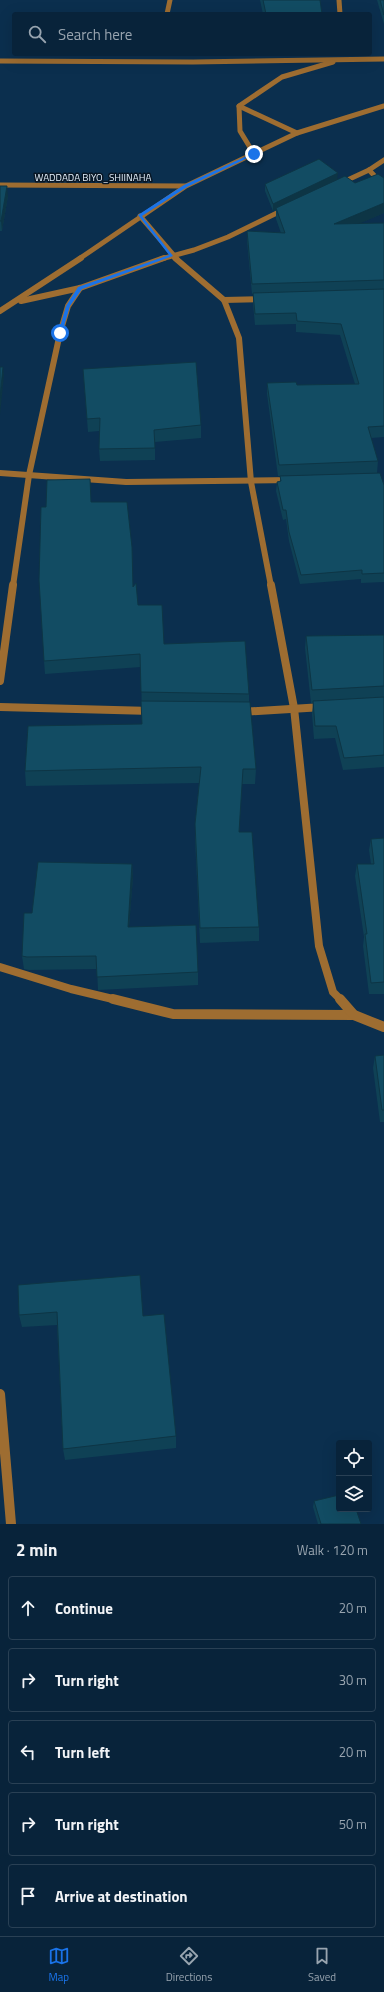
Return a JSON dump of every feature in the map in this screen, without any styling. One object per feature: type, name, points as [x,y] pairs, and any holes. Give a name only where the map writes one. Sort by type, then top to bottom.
[{"type":"street","points":[[167,12],[170,0]]},
{"type":"street","points":[[339,0],[340,12]]},
{"type":"street","points":[[192,56],[193,62]]},
{"type":"street","points":[[239,106],[282,77],[343,57]]},
{"type":"street","points":[[0,61],[193,62],[343,57],[384,59]]},
{"type":"street","points":[[239,106],[297,133]]},
{"type":"street","points":[[239,106],[240,131],[254,154]]},
{"type":"street","points":[[0,311],[16,302],[186,186],[297,133],[384,106]]},
{"type":"street","points":[[334,186],[369,170],[384,160]]},
{"type":"street","points":[[369,170],[384,186]]},
{"type":"street","name":"WADDADA BIYO_SHIINAHA","points":[[0,186],[186,186]]},
{"type":"street","points":[[16,302],[80,288],[172,255],[194,250],[228,237],[291,206]]},
{"type":"street","points":[[140,216],[172,255],[224,300],[238,338],[251,482],[294,708],[319,946],[333,992],[354,1015]]},
{"type":"street","points":[[0,681],[29,475],[60,333],[68,306],[80,288]]},
{"type":"street","points":[[224,300],[272,299]]},
{"type":"street","points":[[0,473],[126,482],[251,482],[298,480]]},
{"type":"street","points":[[232,713],[331,706]]},
{"type":"street","points":[[0,708],[160,711]]},
{"type":"street","points":[[0,967],[70,989],[172,1014],[354,1015],[384,1027]]},
{"type":"street","points":[[0,1394],[11,1524]]},
{"type":"building","points":[[263,0],[320,0],[322,12],[266,12]]},
{"type":"building","points":[[380,0],[384,0],[384,15]]},
{"type":"building","points":[[319,159],[338,173],[273,204],[265,184]]},
{"type":"building","points":[[378,174],[384,178],[384,203],[334,224],[384,223],[384,280],[252,284],[247,231],[285,233],[276,208],[345,176],[355,183]]},
{"type":"building","points":[[0,186],[7,186],[1,221],[0,221]]},
{"type":"building","points":[[384,289],[384,426],[368,427],[378,461],[279,465],[267,383],[296,382],[297,385],[359,384],[341,324],[297,321],[296,313],[255,314],[253,293]]},
{"type":"building","points":[[196,362],[201,425],[154,430],[155,448],[99,449],[100,418],[87,419],[83,369]]},
{"type":"building","points":[[0,367],[3,367],[0,398]]},
{"type":"building","points":[[380,473],[384,485],[384,573],[362,574],[362,570],[301,575],[289,532],[286,510],[283,510],[277,482],[281,481],[280,476]]},
{"type":"building","points":[[90,479],[91,502],[127,502],[132,547],[133,587],[136,583],[138,605],[162,605],[164,644],[245,641],[249,694],[141,692],[140,654],[44,661],[39,580],[41,507],[46,507],[47,480]]},
{"type":"building","points":[[384,635],[384,686],[312,690],[306,636]]},
{"type":"building","points":[[384,697],[384,755],[344,758],[336,726],[315,726],[313,701]]},
{"type":"building","points":[[141,701],[250,702],[256,769],[243,769],[239,832],[252,832],[259,927],[200,928],[195,824],[201,767],[25,771],[28,726],[142,724]]},
{"type":"building","points":[[384,838],[384,982],[371,983],[365,934],[367,934],[357,864],[374,864],[371,839]]},
{"type":"building","points":[[38,862],[132,864],[128,927],[196,925],[198,972],[97,977],[96,956],[22,956],[24,913],[32,913]]},
{"type":"building","points":[[384,1055],[384,1110],[382,1110],[375,1056]]},
{"type":"building","points":[[140,1275],[143,1316],[164,1314],[176,1436],[63,1449],[57,1312],[19,1315],[18,1285]]},
{"type":"building","points":[[336,1496],[336,1512],[357,1512],[361,1524],[321,1524],[314,1501]]},
{"type":"route","points":[[60,333],[68,306],[80,288],[172,255],[140,216],[186,186],[254,154]]}]
